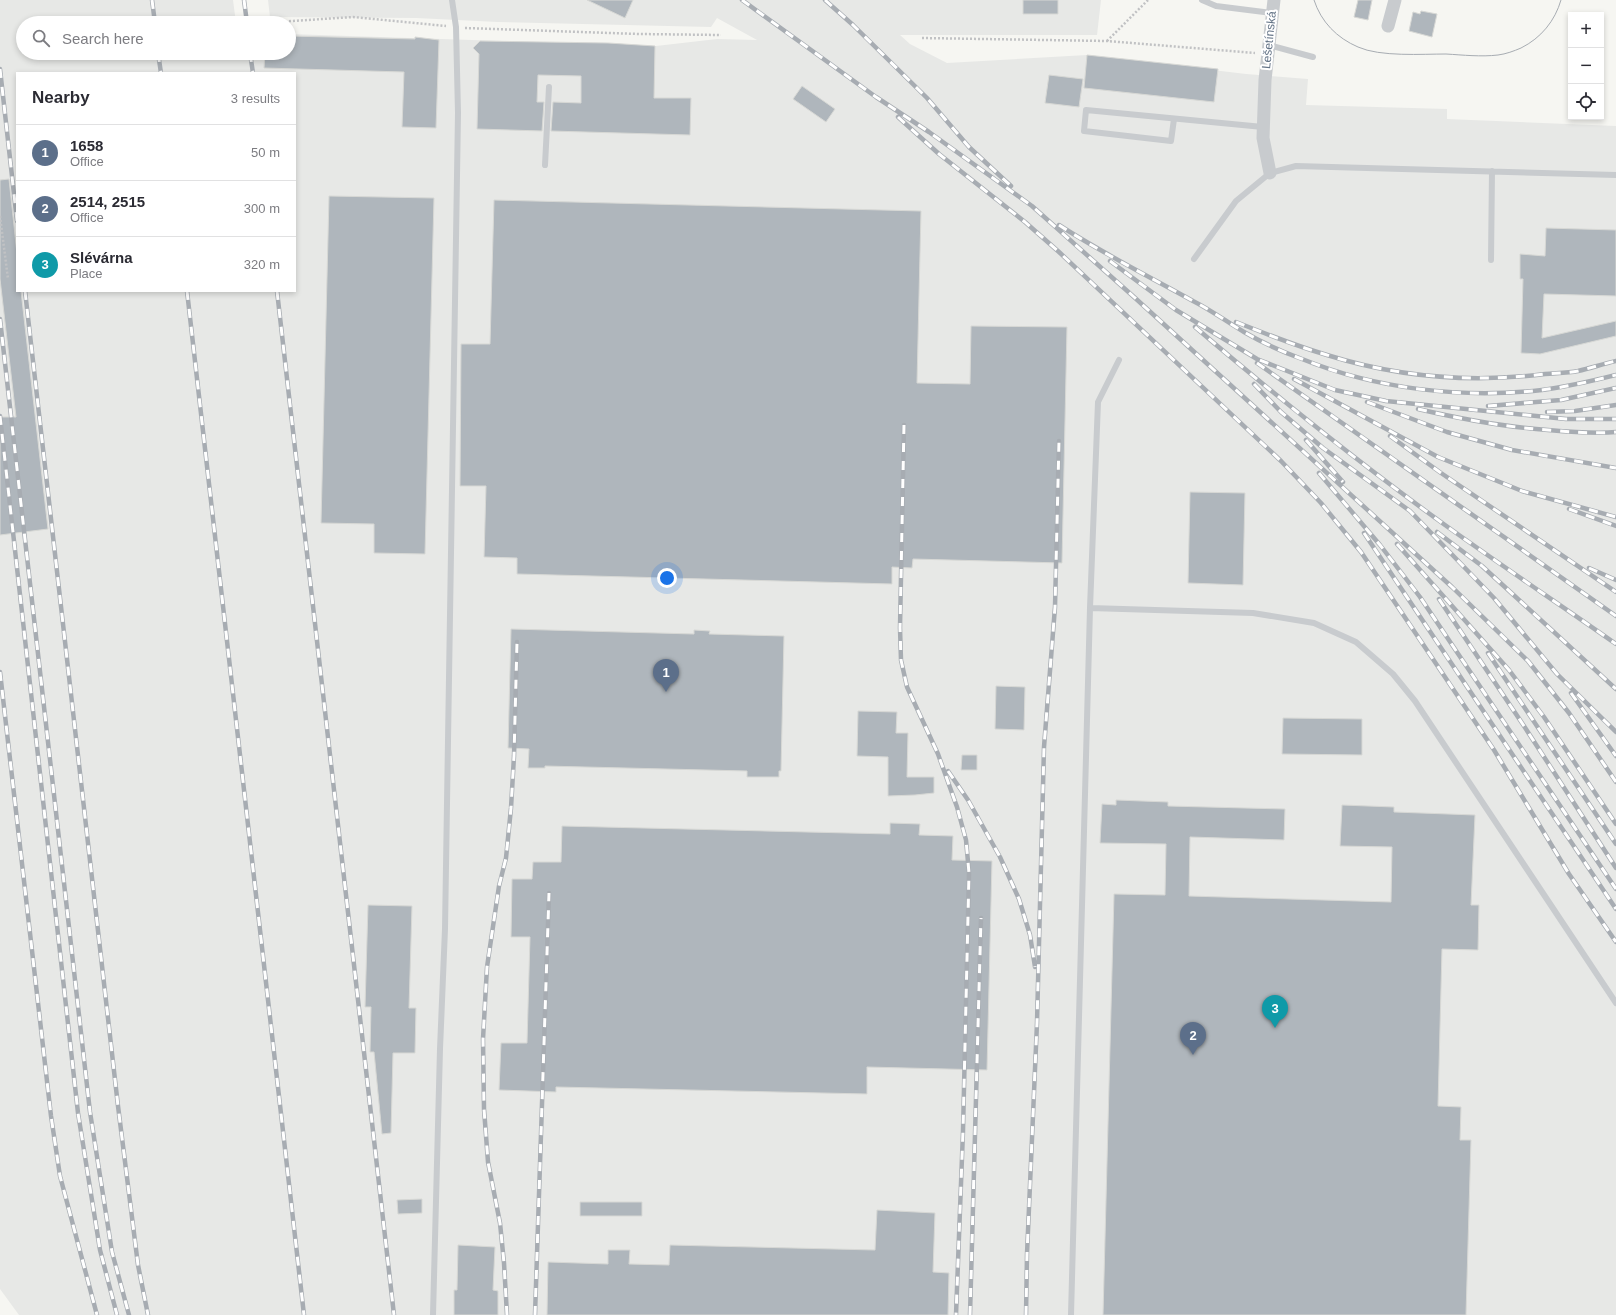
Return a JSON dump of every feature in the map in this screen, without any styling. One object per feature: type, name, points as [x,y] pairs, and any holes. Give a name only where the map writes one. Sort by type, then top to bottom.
[{"type":"street","points":[[1388,26],[1395,0]]},
{"type":"street","name":"Lešetínská","points":[[1270,173],[1263,138],[1263,127],[1265,80],[1273,6]]},
{"type":"lane","points":[[433,1315],[440,1049],[445,929],[458,113],[456,27],[452,0]]},
{"type":"lane","points":[[1202,0],[1216,6],[1273,6]]},
{"type":"lane","points":[[1268,50],[1314,57]]},
{"type":"lane","points":[[545,165],[549,87]]},
{"type":"lane","points":[[1174,119],[1171,141],[1084,131],[1086,110],[1263,127]]},
{"type":"lane","points":[[1194,259],[1236,201],[1270,173],[1296,166],[1616,175]]},
{"type":"lane","points":[[1491,260],[1492,172]]},
{"type":"lane","points":[[1071,1315],[1090,608],[1098,402],[1119,360]]},
{"type":"lane","points":[[1090,608],[1253,613],[1314,623],[1356,642],[1393,674],[1415,701],[1616,1003]]},
{"type":"path","points":[[1107,41],[1148,0]]},
{"type":"path","points":[[296,21],[353,17],[456,27],[632,34],[721,35]]},
{"type":"path","points":[[922,38],[1107,41],[1268,50]]},
{"type":"path","points":[[0,216],[8,279]]},
{"type":"shaded area","points":[[0,0],[233,0],[235,16],[16,16],[16,60],[296,60],[296,34],[656,46],[717,39],[757,40],[717,18],[711,27],[498,22],[416,18],[296,17],[270,16],[268,0],[1101,0],[1097,35],[900,35],[910,44],[947,63],[1087,55],[1246,74],[1308,79],[1306,105],[1447,109],[1447,119],[1616,126],[1616,1315],[19,1315],[0,1289]]},
{"type":"building","points":[[587,0],[633,0],[625,18]]},
{"type":"building","points":[[1023,0],[1058,0],[1058,14],[1023,14]]},
{"type":"building","points":[[1358,0],[1372,0],[1368,20],[1354,17]]},
{"type":"building","points":[[1421,11],[1437,14],[1432,37],[1409,31],[1413,12],[1420,14]]},
{"type":"building","points":[[296,36],[415,39],[415,37],[439,40],[436,128],[402,127],[404,72],[264,68],[265,60],[296,60]]},
{"type":"building","points":[[480,41],[608,43],[655,46],[654,98],[691,98],[690,135],[551,131],[553,102],[581,103],[581,76],[538,75],[537,102],[544,102],[542,131],[477,129],[479,54],[473,48]]},
{"type":"building","points":[[1087,55],[1218,69],[1214,102],[1084,88]]},
{"type":"building","points":[[1049,75],[1083,79],[1079,107],[1045,103]]},
{"type":"building","points":[[802,86],[835,109],[826,122],[793,99]]},
{"type":"building","points":[[9,179],[16,245],[16,292],[21,292],[48,529],[0,535],[0,417],[16,417],[0,279],[0,180]]},
{"type":"building","points":[[329,196],[434,198],[425,554],[374,553],[374,524],[321,523]]},
{"type":"building","points":[[494,200],[921,211],[917,383],[970,384],[971,326],[1067,327],[1062,563],[913,559],[912,568],[892,567],[892,584],[517,574],[517,558],[484,557],[486,486],[460,486],[461,344],[490,344]]},
{"type":"building","points":[[1546,228],[1616,230],[1616,296],[1544,294],[1542,338],[1616,321],[1616,336],[1540,354],[1521,353],[1523,279],[1520,279],[1520,254],[1545,256]]},
{"type":"building","points":[[1190,492],[1245,493],[1243,585],[1188,583]]},
{"type":"building","points":[[511,629],[694,634],[694,630],[710,631],[709,634],[784,636],[781,771],[779,771],[779,777],[747,777],[747,771],[545,766],[545,768],[528,768],[529,749],[508,748]]},
{"type":"building","points":[[996,686],[1025,687],[1024,730],[995,729]]},
{"type":"building","points":[[858,711],[897,712],[896,733],[908,733],[907,777],[934,777],[934,793],[888,796],[888,757],[857,756]]},
{"type":"building","points":[[1283,718],[1362,719],[1362,755],[1282,754]]},
{"type":"building","points":[[962,755],[977,755],[977,770],[961,770]]},
{"type":"building","points":[[1116,800],[1168,802],[1168,806],[1285,809],[1284,840],[1190,837],[1189,896],[1391,902],[1392,847],[1340,846],[1342,805],[1394,807],[1394,812],[1475,815],[1471,905],[1479,905],[1478,950],[1442,949],[1438,1106],[1461,1107],[1460,1140],[1471,1140],[1466,1315],[1103,1315],[1114,894],[1165,895],[1166,844],[1100,843],[1102,804],[1116,805]]},
{"type":"building","points":[[890,823],[920,824],[919,835],[953,836],[952,860],[992,861],[987,1070],[867,1067],[867,1094],[556,1087],[556,1092],[499,1090],[501,1043],[527,1043],[530,937],[511,937],[512,879],[532,879],[533,862],[561,862],[562,826],[890,834]]},
{"type":"building","points":[[368,905],[412,906],[409,1008],[416,1008],[415,1053],[393,1053],[391,1133],[382,1134],[374,1052],[370,1052],[371,1007],[365,1007]]},
{"type":"building","points":[[422,1199],[422,1213],[398,1214],[397,1200]]},
{"type":"building","points":[[580,1202],[642,1202],[642,1216],[580,1216]]},
{"type":"building","points":[[877,1210],[935,1213],[933,1272],[949,1273],[948,1315],[547,1315],[548,1262],[608,1264],[608,1250],[630,1250],[629,1264],[669,1265],[670,1245],[875,1250]]},
{"type":"building","points":[[458,1245],[495,1247],[493,1290],[498,1291],[498,1315],[454,1315],[454,1290],[457,1290]]},
{"type":"tram line","points":[[1314,0],[1325,22],[1343,39],[1358,47],[1389,54],[1446,54],[1472,56],[1498,55],[1521,48],[1528,44],[1541,34],[1551,22],[1561,0]]},
{"type":"railway","points":[[152,0],[154,16]]},
{"type":"railway","points":[[244,0],[246,16]]},
{"type":"railway","points":[[742,0],[876,97],[929,132],[1032,206],[1134,297],[1452,587],[1528,661],[1569,713],[1616,782]]},
{"type":"railway","points":[[825,0],[853,25],[927,98],[969,147],[1011,186]]},
{"type":"railway","points":[[159,60],[161,72]]},
{"type":"railway","points":[[251,60],[253,72]]},
{"type":"railway","points":[[0,69],[16,212]]},
{"type":"railway","points":[[898,117],[939,154],[1025,222],[1059,252],[1281,461],[1321,503],[1361,552],[1494,750],[1569,874],[1616,942]]},
{"type":"railway","points":[[1059,225],[1108,255],[1206,308],[1258,339],[1302,359],[1359,378],[1420,389],[1481,393],[1551,389],[1616,375]]},
{"type":"railway","points":[[1110,261],[1176,310],[1257,359],[1335,390],[1386,401],[1566,419],[1616,419]]},
{"type":"railway","points":[[25,292],[118,1106],[138,1265],[148,1315]]},
{"type":"railway","points":[[187,292],[304,1315]]},
{"type":"railway","points":[[277,292],[394,1315]]},
{"type":"railway","points":[[0,319],[90,1112],[112,1252],[129,1315]]},
{"type":"railway","points":[[1236,322],[1304,348],[1353,363],[1380,369],[1435,376],[1462,378],[1518,377],[1574,372],[1616,361]]},
{"type":"railway","points":[[1195,327],[1287,404],[1381,478],[1466,540],[1616,644]]},
{"type":"railway","points":[[1257,363],[1616,616]]},
{"type":"railway","points":[[1294,379],[1438,457],[1522,491],[1616,517]]},
{"type":"railway","points":[[1254,384],[1281,412],[1323,448],[1410,511],[1494,598],[1557,674],[1616,732]]},
{"type":"railway","points":[[1488,406],[1561,400],[1616,388]]},
{"type":"railway","points":[[1367,402],[1447,432],[1512,450],[1616,468]]},
{"type":"railway","points":[[1547,412],[1575,411],[1616,405]]},
{"type":"railway","points":[[1418,409],[1499,425],[1532,429],[1599,433],[1616,432]]},
{"type":"railway","points":[[0,416],[78,1113],[100,1250],[117,1315]]},
{"type":"railway","points":[[904,425],[900,628],[901,660],[907,687],[938,754],[957,807],[966,840],[969,873],[963,1131],[956,1315]]},
{"type":"railway","points":[[1390,436],[1441,473],[1616,592]]},
{"type":"railway","points":[[1306,440],[1343,482]]},
{"type":"railway","points":[[1026,1315],[1027,1254],[1037,1023],[1044,747],[1055,607],[1059,441]]},
{"type":"railway","points":[[1319,473],[1380,545],[1420,597],[1616,889]]},
{"type":"railway","points":[[1569,509],[1616,526]]},
{"type":"railway","points":[[1437,532],[1482,566],[1616,689]]},
{"type":"railway","points":[[1364,533],[1616,909]]},
{"type":"railway","points":[[1397,544],[1509,670],[1544,717],[1616,824]]},
{"type":"railway","points":[[1589,568],[1616,580]]},
{"type":"railway","points":[[1439,599],[1616,868]]},
{"type":"railway","points":[[507,1315],[500,1223],[488,1162],[484,1109],[483,1039],[487,967],[499,886],[506,858],[511,808],[517,642]]},
{"type":"railway","points":[[1488,653],[1616,844]]},
{"type":"railway","points":[[0,672],[51,1116],[60,1176],[97,1315]]},
{"type":"railway","points":[[1571,693],[1616,756]]},
{"type":"railway","points":[[948,771],[968,800],[1000,857],[1019,899],[1030,935],[1035,967]]},
{"type":"railway","points":[[535,1315],[549,893]]},
{"type":"railway","points":[[970,1315],[981,918]]},
{"type":"place","name":"1658","points":[[666,692]]},
{"type":"place","name":"Slévárna","points":[[1275,1028]]},
{"type":"place","name":"2514, 2515","points":[[1193,1055]]}]
